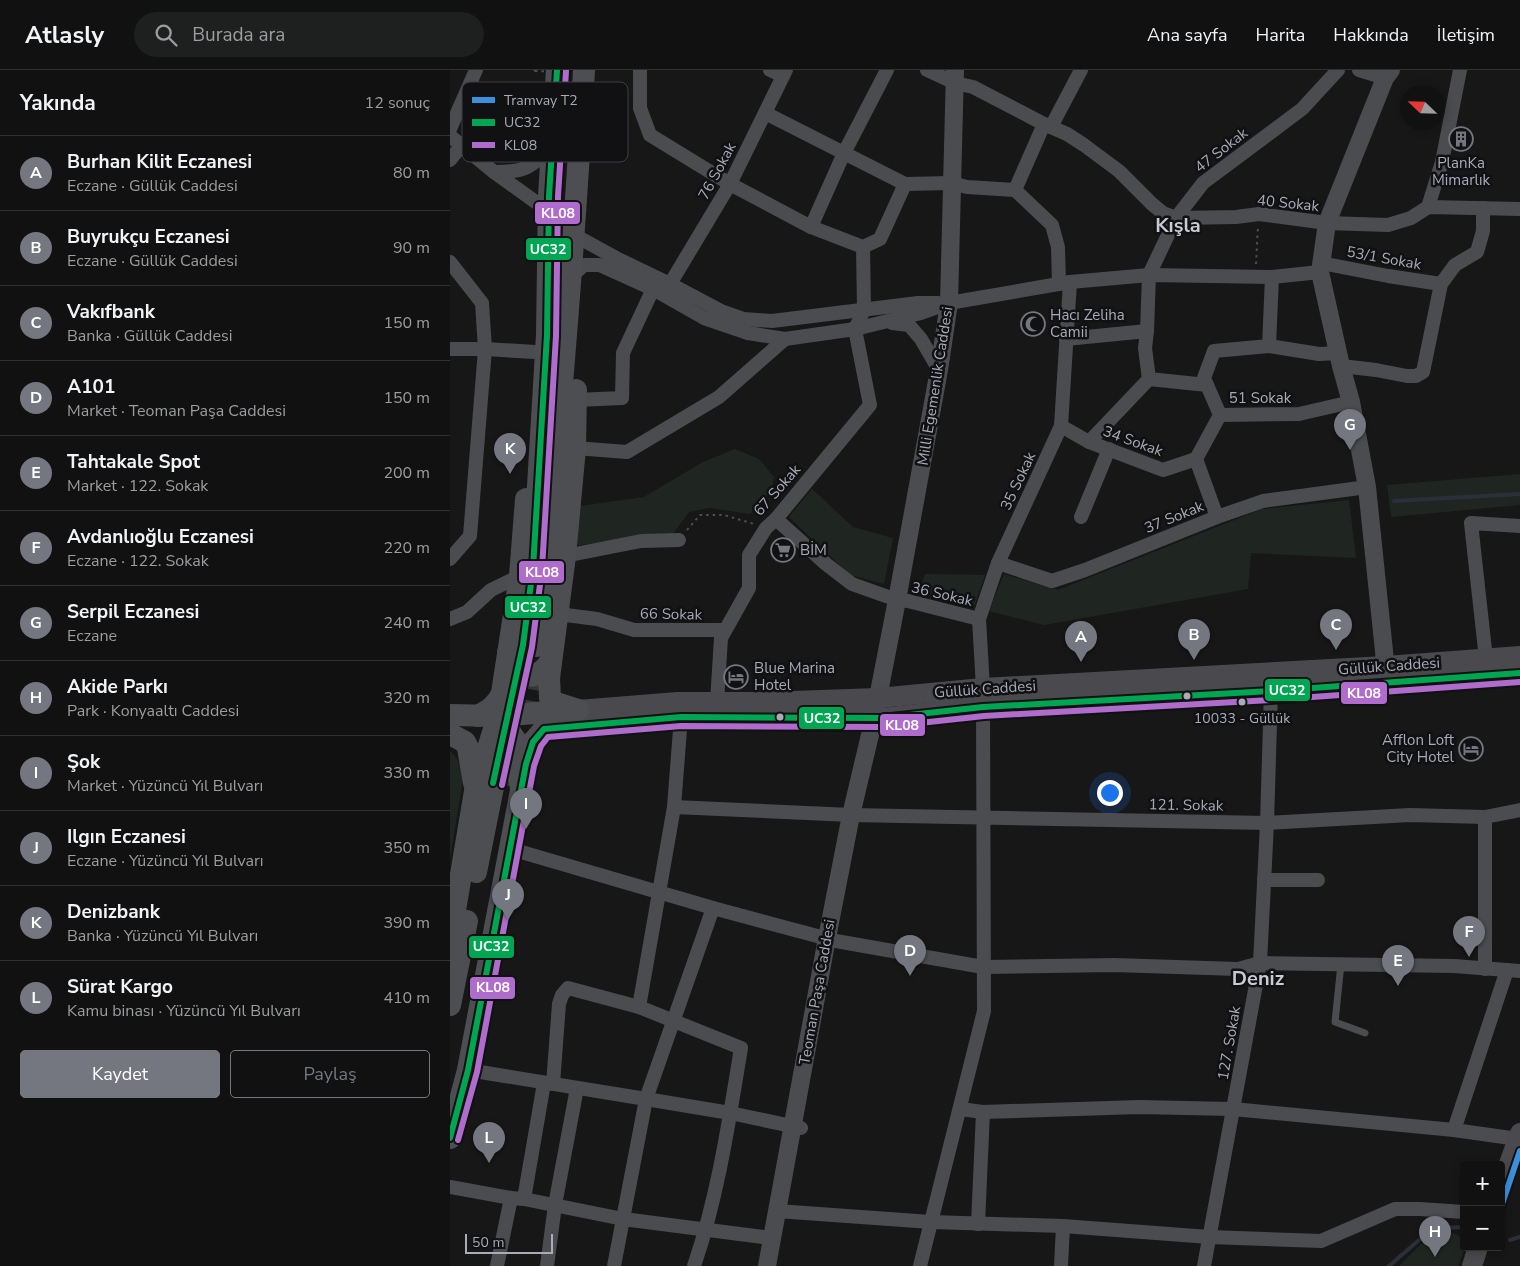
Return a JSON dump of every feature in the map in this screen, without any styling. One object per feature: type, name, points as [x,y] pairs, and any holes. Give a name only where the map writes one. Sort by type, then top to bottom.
[{"type":"main road","points":[[450,1130],[504,786],[516,723],[542,696],[520,576],[535,352],[539,254],[551,162]]},
{"type":"main road","points":[[450,1005],[504,786],[533,742],[516,723],[492,708],[498,701],[504,682],[534,656],[558,614],[575,448],[574,234],[578,162]]},
{"type":"main road","points":[[547,202],[547,335],[535,549],[534,656],[553,702],[578,710]]},
{"type":"main road","points":[[534,656],[554,488],[574,267]]},
{"type":"main road","name":"Güllük Caddesi","points":[[450,733],[516,723],[578,710],[678,702],[983,698],[1272,691],[1486,659],[1520,656]]},
{"type":"main road","name":"Güllük Caddesi","points":[[450,715],[516,723],[681,717],[874,718],[983,698],[1387,675],[1520,673]]},
{"type":"main road","points":[[450,940],[504,786],[520,748],[516,723],[504,682]]},
{"type":"main road","points":[[450,733],[465,742],[468,748],[504,786],[511,849],[468,1070],[450,1138]]},
{"type":"main road","points":[[1505,1175],[1519,1136]]},
{"type":"street","points":[[471,82],[476,70]]},
{"type":"street","points":[[640,70],[640,108],[650,135],[730,184],[811,227],[863,247],[880,239],[905,184]]},
{"type":"street","points":[[770,70],[785,73]]},
{"type":"street","points":[[811,227],[844,153],[887,70]]},
{"type":"street","points":[[927,70],[955,77],[1067,134],[1119,171],[1164,214],[1176,218]]},
{"type":"street","points":[[765,113],[905,184],[951,183],[967,187],[1015,190],[1048,126],[1081,70]]},
{"type":"street","name":"47 Sokak","points":[[1149,276],[1176,218],[1203,183],[1302,109],[1337,70]]},
{"type":"street","points":[[1359,70],[1388,74],[1326,223],[1321,267],[1351,402],[1367,487],[1387,675]]},
{"type":"street","points":[[1460,70],[1442,162],[1428,207],[1520,209]]},
{"type":"street","name":"76 Sokak","points":[[670,284],[730,184],[785,73]]},
{"type":"street","name":"Milli Egemenlik Caddesi","points":[[874,718],[898,600],[949,303],[955,77]]},
{"type":"street","points":[[450,129],[462,102]]},
{"type":"street","points":[[450,136],[461,146],[450,160]]},
{"type":"street","points":[[481,162],[494,172],[547,202]]},
{"type":"street","points":[[494,172],[517,172],[536,162]]},
{"type":"street","name":"35 Sokak","points":[[928,1236],[984,1011],[983,698],[979,619],[998,563],[1061,426],[1066,339],[1064,283],[1058,247],[1052,225],[1015,190]]},
{"type":"street","name":"40 Sokak","points":[[1176,218],[1236,217],[1258,214],[1326,223],[1388,224],[1411,218],[1428,207]]},
{"type":"street","points":[[1220,415],[1204,378],[1214,351],[1269,346],[1319,354],[1376,370],[1407,376],[1416,376],[1423,372],[1441,284],[1455,265],[1477,252],[1483,231],[1483,208]]},
{"type":"street","points":[[574,234],[616,258],[721,311],[744,319],[772,321],[918,303],[949,303]]},
{"type":"street","points":[[856,329],[864,310],[863,247]]},
{"type":"street","points":[[450,262],[482,303],[485,349],[470,536],[451,555]]},
{"type":"street","points":[[574,267],[600,265],[653,289],[704,318],[748,333],[785,339],[856,329],[921,313],[949,303]]},
{"type":"street","name":"53/1 Sokak","points":[[949,303],[1064,283],[1149,276],[1272,277],[1321,267],[1441,284]]},
{"type":"street","points":[[1149,276],[1145,348],[1149,379]]},
{"type":"street","points":[[1269,346],[1272,277]]},
{"type":"street","points":[[576,400],[622,398],[623,353],[653,289],[670,284]]},
{"type":"street","points":[[887,322],[909,325],[921,339],[939,370]]},
{"type":"street","name":"67 Sokak","points":[[717,702],[720,638],[749,588],[748,555],[771,523],[870,405],[856,329]]},
{"type":"street","points":[[1066,339],[1147,331]]},
{"type":"street","points":[[575,448],[626,452],[719,397],[785,339]]},
{"type":"street","points":[[450,349],[535,352]]},
{"type":"street","points":[[1149,379],[1207,385]]},
{"type":"street","points":[[1089,442],[1149,379]]},
{"type":"street","name":"51 Sokak","points":[[1196,459],[1220,415],[1299,414],[1351,402]]},
{"type":"street","name":"34 Sokak","points":[[1061,426],[1089,442],[1162,470],[1196,459]]},
{"type":"street","points":[[1081,517],[1109,449]]},
{"type":"street","points":[[1196,459],[1217,517]]},
{"type":"street","name":"37 Sokak","points":[[998,563],[1052,581],[1262,501],[1367,487]]},
{"type":"street","name":"36 Sokak","points":[[771,523],[852,584],[898,600],[979,619]]},
{"type":"street","points":[[1486,659],[1472,523],[1520,526]]},
{"type":"street","points":[[565,556],[641,541],[679,540]]},
{"type":"street","points":[[450,619],[467,612],[491,590],[520,576]]},
{"type":"street","name":"66 Sokak","points":[[558,614],[597,619],[634,630],[725,630]]},
{"type":"street","name":"127. Sokak","points":[[1204,1266],[1260,963],[1272,691]]},
{"type":"street","points":[[639,1007],[674,807],[681,717]]},
{"type":"street","name":"Teoman Paşa Caddesi","points":[[767,1266],[771,1238],[797,1127],[827,938],[851,815],[874,718]]},
{"type":"street","name":"121. Sokak","points":[[674,807],[851,815],[1267,823],[1410,815],[1485,817],[1520,810]]},
{"type":"street","points":[[1485,817],[1485,969]]},
{"type":"street","points":[[511,849],[713,908],[836,941],[983,967],[1114,965],[1238,969],[1260,963],[1454,966],[1514,971],[1454,1130]]},
{"type":"street","points":[[1264,880],[1318,880]]},
{"type":"street","points":[[614,1266],[646,1098],[713,908]]},
{"type":"street","points":[[497,1266],[518,1198],[549,1083],[559,1004],[562,995],[568,988],[639,1007],[672,1022],[741,1048],[706,1230],[694,1266]]},
{"type":"street","points":[[468,1070],[646,1098],[797,1127]]},
{"type":"street","points":[[548,1266],[555,1205],[577,1088]]},
{"type":"street","points":[[960,1109],[983,1112],[1140,1107],[1233,1108],[1519,1136]]},
{"type":"street","points":[[978,1224],[983,1112]]},
{"type":"street","points":[[450,1187],[555,1205],[623,1220],[771,1238]]},
{"type":"street","points":[[777,1211],[931,1222],[1064,1226],[1209,1237],[1321,1241],[1395,1209],[1420,1208],[1460,1212]]},
{"type":"street","points":[[1061,1266],[1064,1226]]},
{"type":"street","points":[[920,1266],[928,1236]]},
{"type":"street","points":[[924,1266],[928,1236]]},
{"type":"lane","points":[[1341,964],[1335,1022],[1365,1033]]},
{"type":"path","points":[[534,70],[569,72],[569,82]]},
{"type":"path","points":[[1255,276],[1258,214]]},
{"type":"path","points":[[679,540],[700,515],[724,516],[771,523]]},
{"type":"shaded area","points":[[735,449],[759,459],[774,477],[771,492],[750,514],[709,508],[689,512],[673,534],[573,546],[579,506],[644,497],[701,463]]},
{"type":"shaded area","points":[[1520,474],[1520,505],[1391,517],[1387,485]]},
{"type":"shaded area","points":[[812,489],[853,527],[893,538],[884,584],[850,575],[789,517]]},
{"type":"shaded area","points":[[1349,500],[1356,558],[1251,553],[1248,589],[1044,625],[989,611],[1004,574],[1058,590],[1262,509]]},
{"type":"shaded area","points":[[925,574],[985,575],[974,607],[917,593]]},
{"type":"shaded area","points":[[450,751],[457,759],[464,774],[450,858]]},
{"type":"shaded area","points":[[1443,1229],[1460,1236],[1460,1251],[1464,1251],[1458,1266],[1399,1266],[1422,1243]]},
{"type":"waterway","points":[[1394,501],[1520,494]]},
{"type":"waterway","points":[[1389,1266],[1419,1240],[1442,1228],[1460,1227]]},
{"type":"waterway","points":[[1510,1240],[1520,1237]]},
{"type":"tunnel","points":[[509,786],[536,646]]},
{"type":"tram line","name":"T2","points":[[1501,1206],[1520,1151]]},
{"type":"transit line","name":"UC32","points":[[556,82],[557,70]]},
{"type":"transit line","name":"KL08","points":[[565,82],[566,71]]},
{"type":"transit line","name":"UC32","points":[[493,783],[523,645],[533,568],[547,335],[551,162]]},
{"type":"transit line","name":"KL08","points":[[502,785],[532,647],[542,569],[556,336],[560,162]]},
{"type":"transit line","name":"UC32","points":[[450,1138],[468,1070],[526,764],[533,742],[544,729],[681,717],[882,718],[983,707],[1271,691],[1520,673]]},
{"type":"transit line","name":"KL08","points":[[458,1140],[477,1072],[534,766],[541,746],[548,737],[681,726],[883,727],[984,716],[1271,700],[1520,682]]},
{"type":"place","name":"PlanKa Mimarlık","points":[[1461,139]]},
{"type":"place","name":"Hacı Zeliha Camii","points":[[1033,324]]},
{"type":"place","name":"Serpil Eczanesi","points":[[1350,450]]},
{"type":"place","name":"Denizbank","points":[[510,474]]},
{"type":"place","name":"BİM","points":[[783,550]]},
{"type":"place","name":"Vakıfbank","points":[[1336,650]]},
{"type":"place","name":"Buyrukçu Eczanesi","points":[[1194,660]]},
{"type":"place","name":"Burhan Kilit Eczanesi","points":[[1081,662]]},
{"type":"place","name":"Blue Marina Hotel","points":[[736,677]]},
{"type":"place","name":"10033 - Güllük","points":[[1242,702]]},
{"type":"place","name":"Afflon Loft City Hotel","points":[[1471,749]]},
{"type":"place","name":"Şok","points":[[526,829]]},
{"type":"place","name":"Ilgın Eczanesi","points":[[508,920]]},
{"type":"place","name":"Avdanlıoğlu Eczanesi","points":[[1469,957]]},
{"type":"place","name":"A101","points":[[910,976]]},
{"type":"place","name":"Tahtakale Spot","points":[[1398,986]]},
{"type":"place","name":"Sürat Kargo","points":[[489,1163]]},
{"type":"place","name":"Akide Parkı","points":[[1435,1257]]},
{"type":"district","name":"Kışla","points":[[1178,225]]},
{"type":"district","name":"Deniz","points":[[1258,978]]}]
